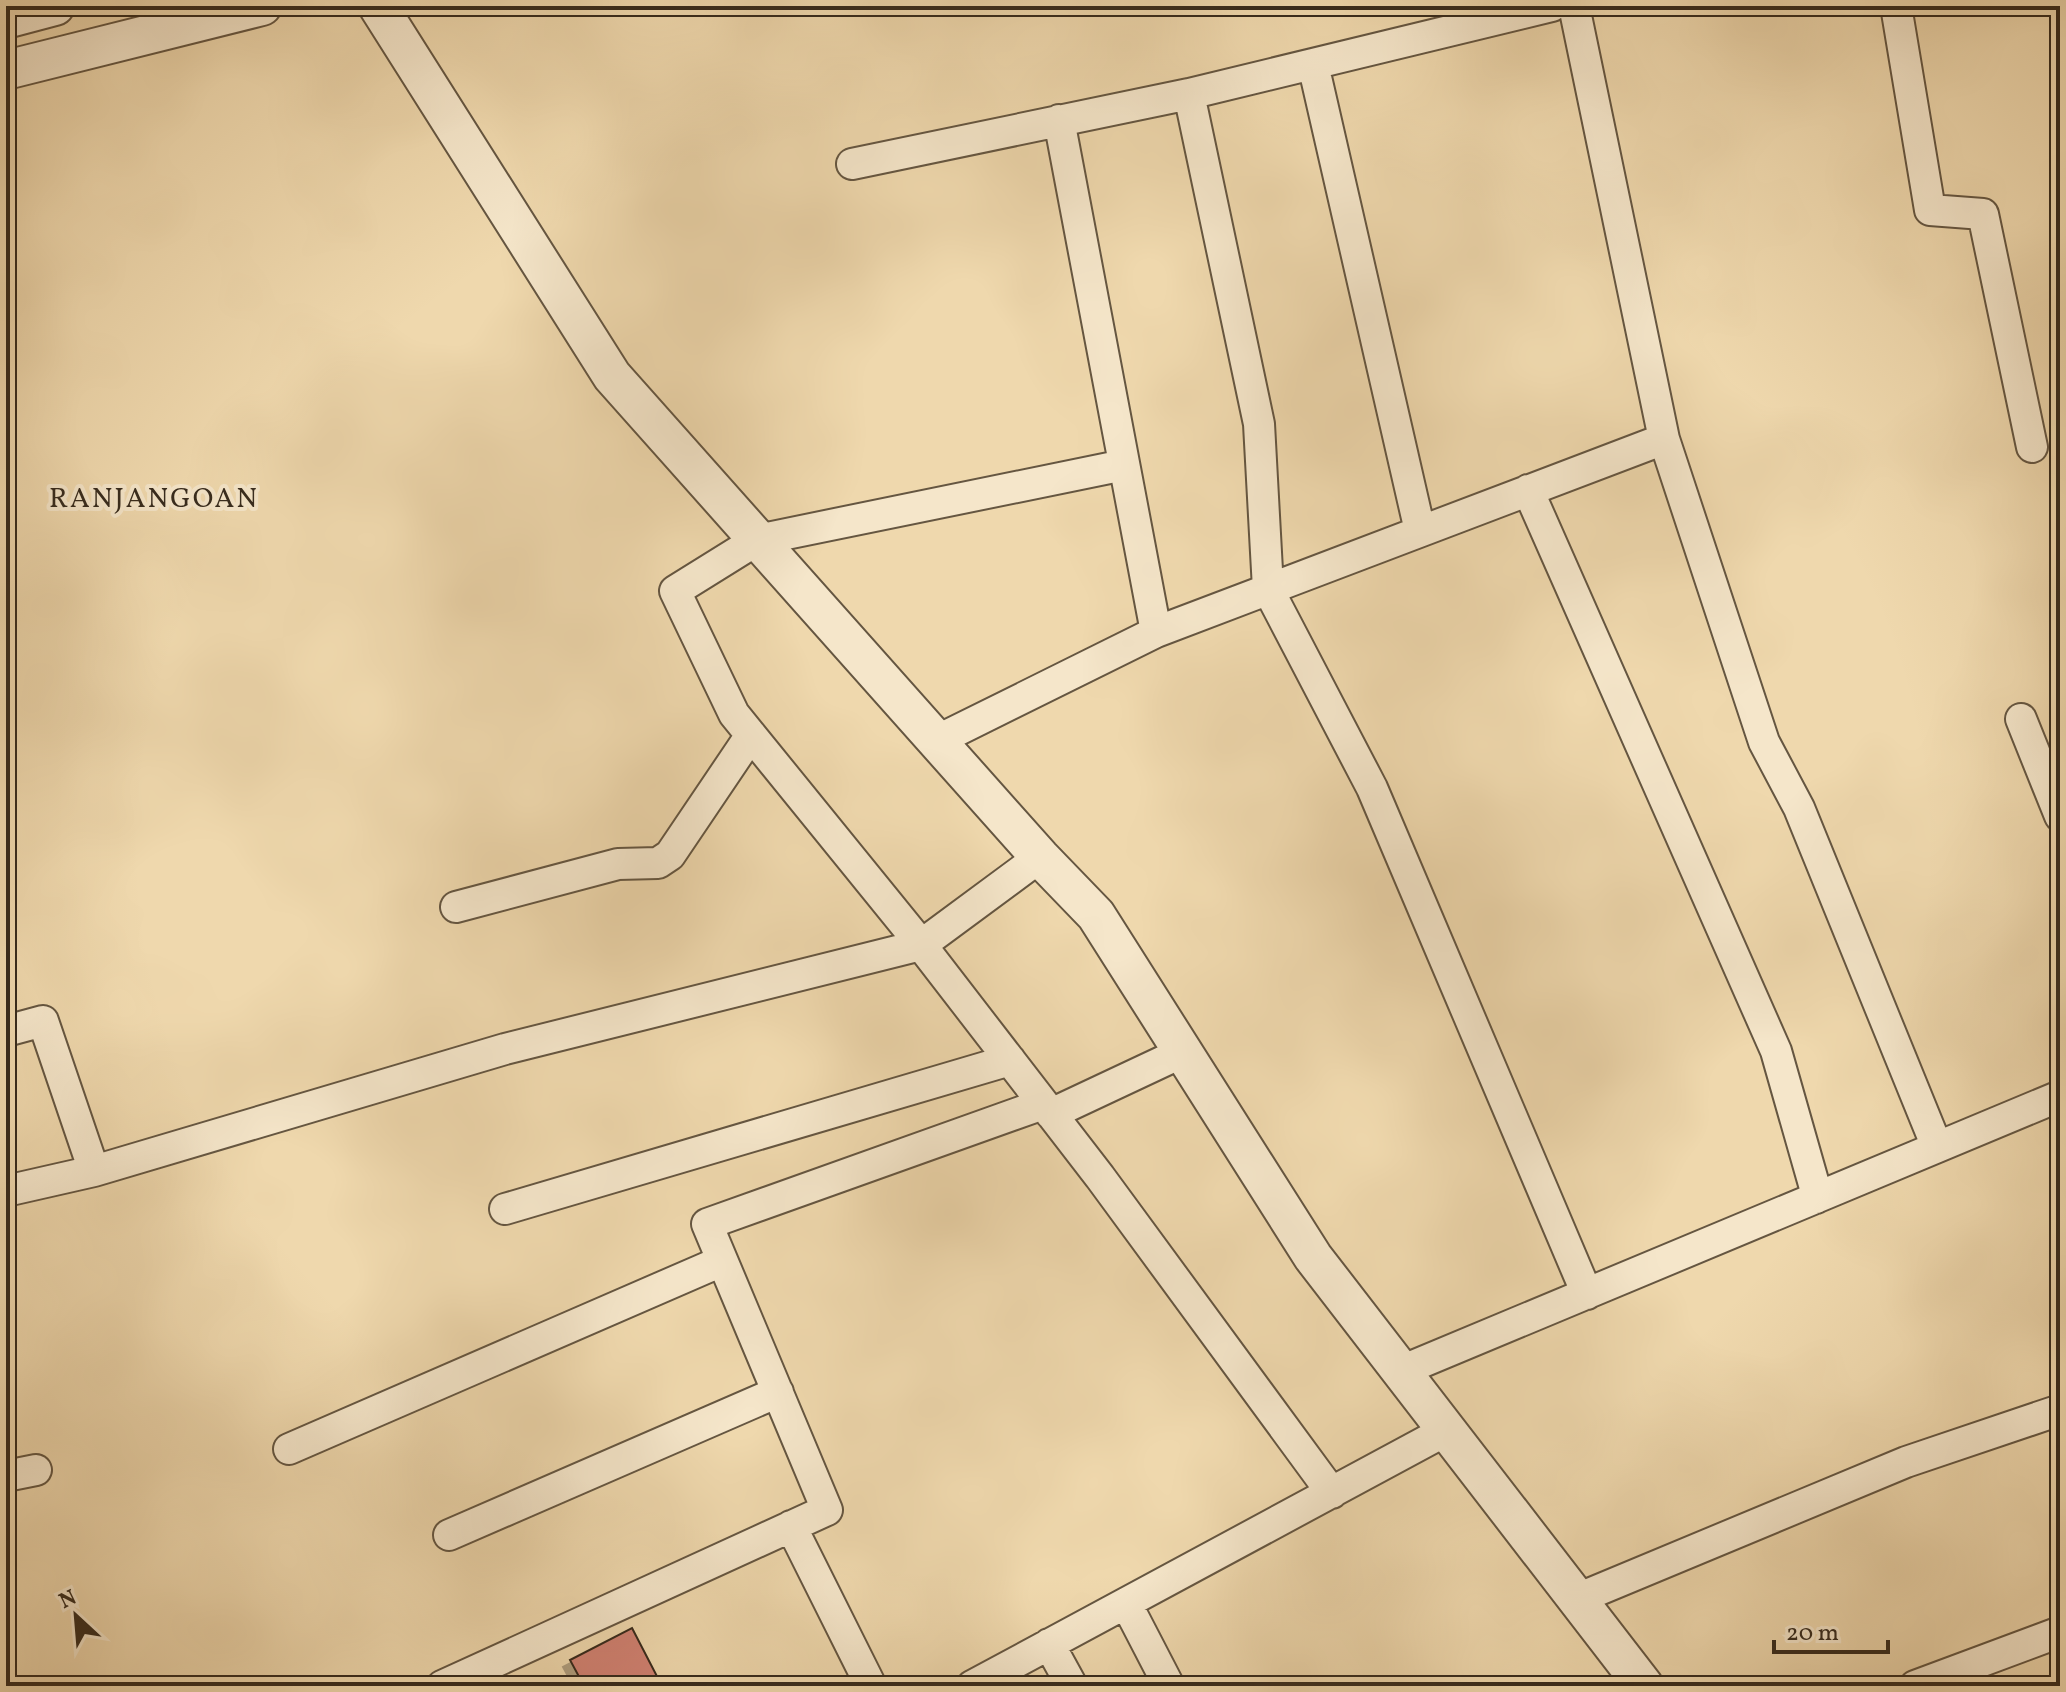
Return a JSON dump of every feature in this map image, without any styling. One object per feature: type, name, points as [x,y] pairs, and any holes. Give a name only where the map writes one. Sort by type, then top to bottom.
[{"type":"street","points":[[6,19],[55,6]]},
{"type":"street","points":[[10,58],[262,6]]},
{"type":"street","points":[[378,6],[612,376],[1040,857],[1096,915],[1313,1257],[1644,1686]]},
{"type":"street","points":[[852,164],[1189,94],[1552,6]]},
{"type":"street","points":[[1574,6],[1664,439],[1764,742],[1799,808],[1937,1147]]},
{"type":"street","points":[[1896,6],[1930,210],[1983,214],[2032,447]]},
{"type":"street","points":[[1313,64],[1420,531]]},
{"type":"street","points":[[1189,94],[1259,424],[1268,589],[1372,788],[1587,1294]]},
{"type":"street","points":[[1059,120],[1156,632]]},
{"type":"street","points":[[938,740],[1156,632],[1664,439]]},
{"type":"street","points":[[1124,465],[757,540],[675,591],[734,714],[1010,1060],[1332,1493]]},
{"type":"street","points":[[1528,490],[1776,1051],[1809,1163],[1816,1198]]},
{"type":"street","points":[[2021,719],[2060,816]]},
{"type":"street","points":[[456,907],[618,864],[658,863],[670,855],[751,735]]},
{"type":"street","points":[[6,1191],[94,1171],[505,1049],[921,945],[1040,857]]},
{"type":"street","points":[[6,1031],[43,1021],[94,1171]]},
{"type":"street","points":[[442,1686],[473,1680],[827,1510],[707,1224],[1047,1109],[1183,1052]]},
{"type":"street","points":[[505,1209],[1010,1060]]},
{"type":"street","points":[[1401,1371],[2060,1096]]},
{"type":"street","points":[[289,1449],[722,1261]]},
{"type":"street","points":[[449,1535],[778,1392]]},
{"type":"street","points":[[1577,1599],[1906,1462],[2060,1410]]},
{"type":"street","points":[[972,1686],[1447,1430]]},
{"type":"street","points":[[6,1476],[36,1470]]},
{"type":"street","points":[[791,1526],[871,1686]]},
{"type":"street","points":[[1126,1603],[1169,1686]]},
{"type":"street","points":[[1915,1686],[2060,1632]]},
{"type":"street","points":[[1049,1644],[1072,1686]]},
{"type":"building","points":[[632,1628],[662,1686],[584,1686],[570,1660]]},
{"type":"district","name":"RANJANGOAN","points":[[154,499]]}]
